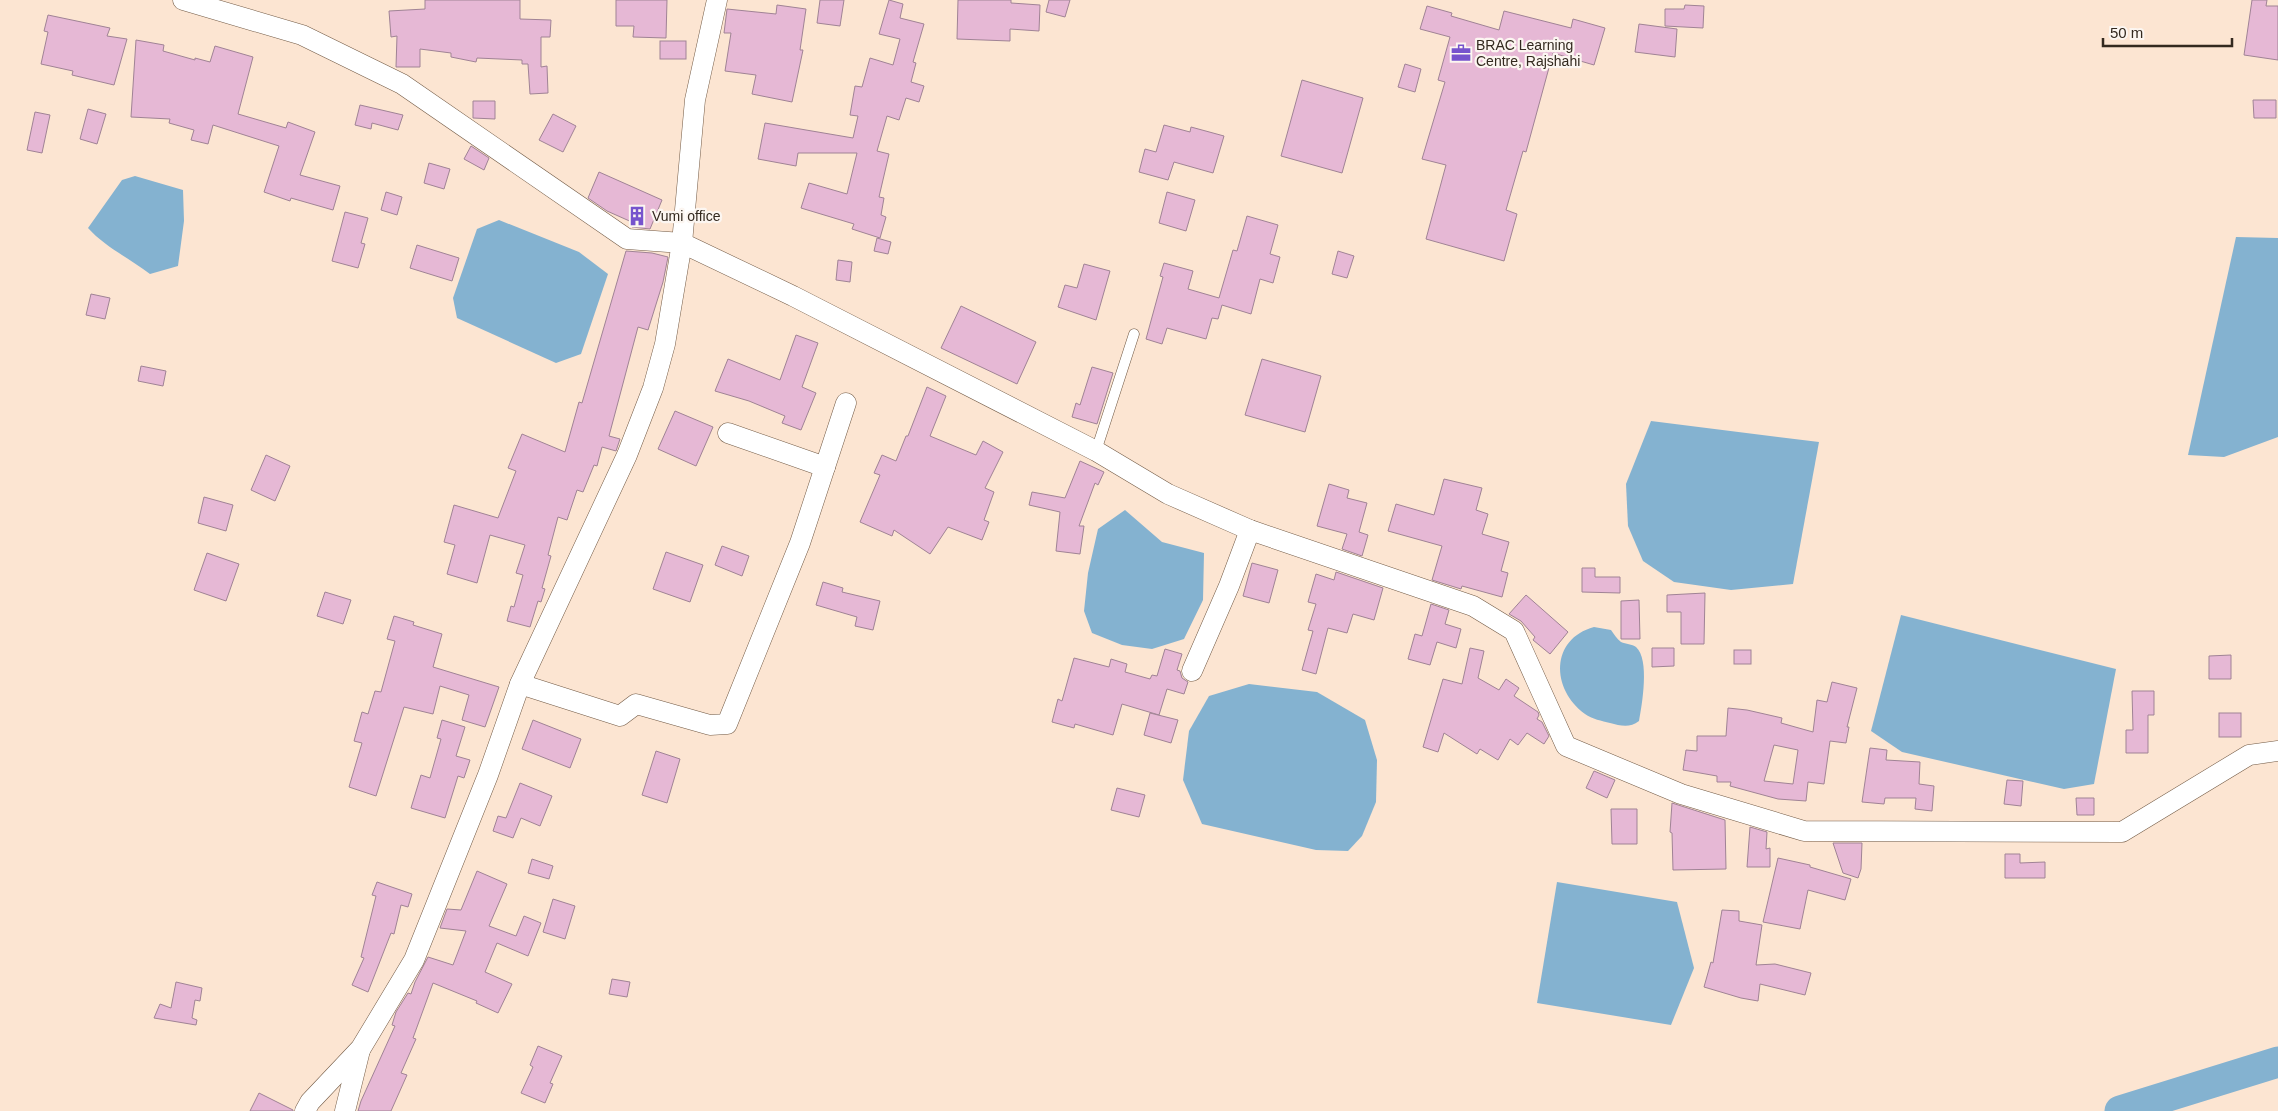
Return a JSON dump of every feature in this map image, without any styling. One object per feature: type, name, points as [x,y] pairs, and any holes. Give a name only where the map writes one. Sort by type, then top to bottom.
[{"type":"street","points":[[183,0],[302,35],[402,84],[627,239],[682,243],[793,296],[1096,451],[1168,494],[1250,530],[1473,606],[1514,631],[1566,746],[1682,794],[1804,831],[2122,832],[2249,755],[2278,751]]},
{"type":"street","points":[[305,1111],[310,1102],[361,1048],[414,960],[488,775],[520,684],[627,455],[653,388],[665,344],[682,243],[696,100],[717,0]]},
{"type":"street","points":[[520,684],[620,716],[636,704],[710,726],[727,724],[800,543],[846,403]]},
{"type":"street","points":[[728,433],[825,467]]},
{"type":"street","points":[[1192,671],[1229,586],[1250,530]]},
{"type":"street","points":[[345,1111],[361,1048]]},
{"type":"lane","points":[[1096,451],[1134,334]]},
{"type":"water","points":[[135,176],[183,190],[184,221],[178,266],[150,274],[110,247],[88,228],[122,180]]},
{"type":"water","points":[[499,220],[579,252],[608,274],[581,354],[556,363],[457,318],[453,298],[477,229]]},
{"type":"water","points":[[2236,237],[2278,238],[2278,437],[2224,457],[2188,455]]},
{"type":"water","points":[[1651,421],[1819,442],[1793,584],[1731,590],[1674,582],[1643,561],[1628,526],[1626,484]]},
{"type":"water","points":[[1125,510],[1162,542],[1204,553],[1203,600],[1184,639],[1152,649],[1122,645],[1092,633],[1084,611],[1088,573],[1098,529]]},
{"type":"water","points":[[1901,615],[2116,669],[2094,784],[2064,789],[1902,752],[1871,731]]},
{"type":"water","points":[[1594,627],[1611,630],[1621,642],[1636,647],[1640,653],[1644,671],[1643,694],[1639,721],[1632,725],[1625,726],[1600,721],[1585,714],[1574,704],[1566,692],[1561,679],[1560,666],[1563,653],[1569,642],[1580,633]]},
{"type":"water","points":[[1249,684],[1317,692],[1365,720],[1377,760],[1376,802],[1362,836],[1348,851],[1316,850],[1202,824],[1183,780],[1189,731],[1209,696]]},
{"type":"water","points":[[1557,882],[1677,902],[1694,968],[1671,1025],[1537,1003]]},
{"type":"building","points":[[425,0],[520,0],[520,19],[551,20],[550,37],[541,37],[541,67],[547,66],[548,93],[530,94],[528,64],[522,64],[522,60],[477,58],[476,62],[451,57],[451,53],[420,49],[420,67],[396,67],[397,36],[391,37],[389,11],[425,9]]},
{"type":"building","points":[[616,0],[667,0],[666,38],[633,37],[634,26],[616,26]]},
{"type":"building","points":[[820,0],[844,0],[840,26],[817,23]]},
{"type":"building","points":[[889,0],[903,4],[900,18],[924,24],[913,62],[916,63],[911,82],[924,86],[919,102],[906,98],[899,120],[887,116],[877,151],[889,154],[879,197],[884,198],[881,215],[886,217],[880,238],[852,229],[854,224],[801,208],[809,183],[847,194],[857,153],[798,153],[796,166],[758,159],[765,123],[853,138],[858,116],[850,115],[855,86],[862,87],[870,58],[893,65],[900,39],[879,34]]},
{"type":"building","points":[[958,0],[1011,0],[1011,3],[1040,5],[1039,31],[1010,29],[1010,41],[957,39]]},
{"type":"building","points":[[1049,0],[1070,0],[1065,17],[1046,12]]},
{"type":"building","points":[[2252,0],[2267,0],[2266,6],[2278,6],[2278,60],[2244,55]]},
{"type":"building","points":[[777,5],[806,9],[800,50],[803,50],[792,102],[752,94],[756,75],[725,71],[731,33],[724,33],[727,9],[776,14]]},
{"type":"building","points":[[1685,5],[1704,6],[1703,28],[1665,26],[1665,9],[1684,9]]},
{"type":"building","points":[[1427,6],[1452,13],[1451,16],[1499,30],[1504,11],[1571,28],[1573,19],[1605,28],[1594,65],[1553,53],[1526,152],[1523,151],[1506,210],[1517,214],[1504,261],[1426,239],[1446,165],[1422,159],[1445,82],[1438,80],[1450,37],[1420,29]]},
{"type":"building","points":[[48,15],[110,28],[107,36],[127,39],[114,85],[72,75],[73,71],[41,64],[48,32],[44,31]]},
{"type":"building","points":[[1639,24],[1677,29],[1675,57],[1635,52]]},
{"type":"building","points":[[136,40],[164,45],[163,51],[195,60],[195,58],[210,62],[215,46],[253,57],[238,114],[286,128],[288,122],[315,132],[300,175],[340,186],[333,210],[291,198],[290,201],[264,192],[279,146],[213,125],[208,144],[191,140],[194,130],[169,123],[170,119],[131,117]]},
{"type":"building","points":[[660,41],[686,41],[686,59],[660,59]]},
{"type":"building","points":[[1405,64],[1421,69],[1415,92],[1398,87]]},
{"type":"building","points":[[1302,80],[1363,98],[1342,173],[1281,156]]},
{"type":"building","points":[[2253,100],[2276,100],[2276,118],[2254,118]]},
{"type":"building","points":[[473,101],[495,101],[495,119],[473,118]]},
{"type":"building","points":[[360,105],[403,115],[398,130],[372,123],[371,129],[355,125]]},
{"type":"building","points":[[88,109],[106,114],[97,144],[80,139]]},
{"type":"building","points":[[35,112],[50,115],[42,153],[27,150]]},
{"type":"building","points":[[553,114],[576,126],[563,152],[539,140]]},
{"type":"building","points":[[1164,125],[1190,132],[1191,127],[1224,136],[1213,173],[1174,162],[1168,180],[1139,172],[1145,149],[1156,152]]},
{"type":"building","points":[[471,146],[489,158],[484,170],[464,159]]},
{"type":"building","points":[[429,163],[450,169],[444,189],[424,183]]},
{"type":"building","name":"Vumi office","points":[[599,172],[662,200],[650,229],[632,227],[634,223],[607,211],[588,198]]},
{"type":"building","points":[[386,192],[402,197],[397,215],[381,210]]},
{"type":"building","points":[[1167,192],[1195,200],[1186,231],[1159,223]]},
{"type":"building","points":[[345,212],[368,218],[361,243],[365,244],[358,268],[332,261]]},
{"type":"building","points":[[1247,216],[1278,225],[1270,254],[1280,257],[1273,283],[1260,279],[1251,314],[1222,305],[1218,319],[1212,318],[1206,339],[1167,328],[1162,344],[1146,339],[1163,277],[1160,276],[1164,263],[1193,271],[1188,289],[1219,298],[1233,250],[1237,251]]},
{"type":"building","points":[[877,238],[891,242],[888,254],[874,251]]},
{"type":"building","points":[[417,245],[459,258],[452,281],[410,268]]},
{"type":"building","points":[[626,251],[652,253],[668,257],[663,282],[648,330],[638,327],[609,436],[620,439],[616,451],[602,447],[597,466],[594,465],[583,492],[577,490],[567,520],[558,517],[548,555],[551,556],[542,588],[545,589],[541,602],[538,601],[530,627],[507,621],[511,606],[514,607],[523,575],[516,573],[525,545],[490,535],[477,583],[447,574],[455,545],[444,542],[454,505],[498,518],[516,471],[508,468],[522,434],[565,452],[579,402],[582,403]]},
{"type":"building","points":[[1338,251],[1354,256],[1347,278],[1332,274]]},
{"type":"building","points":[[838,260],[852,262],[850,282],[836,280]]},
{"type":"building","points":[[1084,264],[1110,271],[1096,320],[1058,307],[1065,285],[1077,288]]},
{"type":"building","points":[[91,294],[110,298],[105,319],[86,315]]},
{"type":"building","points":[[961,306],[1036,342],[1017,384],[941,348]]},
{"type":"building","points":[[796,335],[818,343],[802,387],[816,393],[801,430],[782,423],[785,416],[749,401],[715,391],[728,359],[780,380]]},
{"type":"building","points":[[1262,359],[1321,376],[1305,432],[1245,415]]},
{"type":"building","points":[[141,366],[166,371],[163,386],[138,381]]},
{"type":"building","points":[[1092,367],[1113,373],[1097,424],[1072,417],[1076,403],[1080,405]]},
{"type":"building","points":[[927,387],[946,396],[930,436],[976,455],[983,441],[1003,452],[985,488],[994,492],[984,520],[989,522],[982,540],[948,527],[930,554],[894,530],[892,536],[860,522],[880,475],[874,473],[882,455],[896,461]]},
{"type":"building","points":[[675,411],[713,427],[696,466],[658,449]]},
{"type":"building","points":[[266,455],[290,466],[275,501],[251,490]]},
{"type":"building","points":[[1080,461],[1104,472],[1098,485],[1095,483],[1079,526],[1084,526],[1080,554],[1056,551],[1060,512],[1029,505],[1032,492],[1065,498]]},
{"type":"building","points":[[1444,479],[1482,488],[1476,510],[1488,514],[1482,534],[1509,542],[1501,571],[1508,573],[1502,597],[1462,586],[1461,589],[1432,580],[1442,546],[1388,531],[1396,504],[1434,515]]},
{"type":"building","points":[[1329,484],[1349,490],[1347,498],[1367,503],[1359,532],[1368,535],[1362,556],[1342,549],[1347,534],[1317,526]]},
{"type":"building","points":[[204,497],[233,505],[226,531],[198,523]]},
{"type":"building","points":[[722,546],[749,556],[742,576],[715,565]]},
{"type":"building","points":[[666,552],[703,565],[690,602],[653,589]]},
{"type":"building","points":[[207,553],[239,564],[226,601],[194,590]]},
{"type":"building","points":[[1252,563],[1278,570],[1269,603],[1243,596]]},
{"type":"building","points":[[1582,568],[1595,568],[1595,577],[1620,577],[1620,593],[1582,592]]},
{"type":"building","points":[[1336,572],[1383,588],[1374,620],[1353,614],[1347,633],[1328,628],[1316,674],[1302,670],[1313,631],[1308,630],[1316,604],[1308,602],[1316,574],[1334,580]]},
{"type":"building","points":[[823,582],[843,588],[842,592],[880,601],[873,630],[855,626],[857,617],[816,605]]},
{"type":"building","points":[[325,592],[351,600],[343,624],[317,616]]},
{"type":"building","points":[[1705,593],[1704,644],[1681,644],[1681,612],[1667,612],[1667,595]]},
{"type":"building","points":[[1526,595],[1568,632],[1550,654],[1533,640],[1535,637],[1521,621],[1509,614]]},
{"type":"building","points":[[1639,600],[1640,639],[1621,639],[1621,601]]},
{"type":"building","points":[[1431,604],[1449,610],[1445,624],[1461,629],[1456,648],[1437,642],[1430,665],[1408,659],[1415,634],[1422,636]]},
{"type":"building","points":[[394,616],[414,622],[413,625],[442,634],[433,667],[499,687],[485,727],[462,720],[469,695],[440,686],[433,714],[404,707],[376,796],[349,787],[362,743],[354,741],[362,712],[368,714],[375,691],[381,692],[395,641],[387,639]]},
{"type":"building","points":[[1470,648],[1484,651],[1478,678],[1499,690],[1506,679],[1519,688],[1514,696],[1538,712],[1537,719],[1542,722],[1549,736],[1544,744],[1527,733],[1518,745],[1510,739],[1498,760],[1480,749],[1477,754],[1444,733],[1438,752],[1423,747],[1443,679],[1462,684]]},
{"type":"building","points":[[1652,648],[1674,648],[1674,666],[1652,667]]},
{"type":"building","points":[[1165,649],[1182,654],[1177,670],[1180,671],[1182,678],[1188,682],[1184,694],[1167,689],[1159,715],[1122,704],[1113,735],[1075,724],[1074,728],[1052,722],[1058,699],[1062,701],[1074,658],[1109,667],[1111,659],[1127,664],[1125,672],[1150,679],[1152,675],[1157,676]]},
{"type":"building","points":[[1734,650],[1751,650],[1751,664],[1734,664]]},
{"type":"building","points":[[2231,655],[2231,679],[2209,679],[2209,656]]},
{"type":"building","points":[[1832,682],[1857,688],[1847,727],[1849,727],[1846,743],[1830,741],[1824,784],[1808,782],[1806,801],[1778,799],[1730,786],[1731,782],[1717,782],[1717,776],[1683,770],[1686,750],[1697,751],[1697,736],[1726,736],[1728,708],[1782,718],[1781,723],[1813,732],[1817,700],[1827,702]],"holes":[[[1774,745],[1798,750],[1793,784],[1764,781]]]},
{"type":"building","points":[[2132,691],[2154,691],[2154,715],[2148,715],[2148,753],[2126,753],[2126,730],[2133,730]]},
{"type":"building","points":[[1150,713],[1178,720],[1171,743],[1144,735]]},
{"type":"building","points":[[2219,713],[2241,713],[2241,737],[2219,737]]},
{"type":"building","points":[[442,720],[465,727],[456,756],[470,760],[464,778],[458,776],[445,818],[411,808],[421,775],[430,778],[441,739],[437,738]]},
{"type":"building","points":[[533,720],[581,739],[570,768],[522,749]]},
{"type":"building","points":[[1870,748],[1887,750],[1886,760],[1920,762],[1919,784],[1934,786],[1932,811],[1915,809],[1916,798],[1885,798],[1884,804],[1862,802]]},
{"type":"building","points":[[656,751],[680,759],[667,803],[642,795]]},
{"type":"building","points":[[1594,771],[1615,780],[1607,798],[1586,788]]},
{"type":"building","points":[[2007,780],[2023,781],[2021,806],[2004,804]]},
{"type":"building","points":[[520,783],[552,796],[540,826],[521,818],[513,838],[493,831],[498,816],[506,818]]},
{"type":"building","points":[[1117,788],[1145,795],[1139,817],[1111,810]]},
{"type":"building","points":[[2076,798],[2094,798],[2094,815],[2077,815]]},
{"type":"building","points":[[1672,803],[1725,820],[1726,869],[1673,870],[1672,833],[1670,832]]},
{"type":"building","points":[[1611,809],[1637,809],[1637,844],[1612,844]]},
{"type":"building","points":[[1750,827],[1767,832],[1766,849],[1770,848],[1770,867],[1747,867]]},
{"type":"building","points":[[1833,843],[1862,843],[1861,869],[1858,878],[1843,873]]},
{"type":"building","points":[[2005,854],[2020,854],[2020,863],[2045,862],[2045,878],[2005,878]]},
{"type":"building","points":[[1778,858],[1810,865],[1810,867],[1851,879],[1845,900],[1808,890],[1800,929],[1763,922]]},
{"type":"building","points":[[532,859],[553,866],[549,879],[528,873]]},
{"type":"building","points":[[477,871],[507,884],[489,926],[516,936],[524,916],[541,923],[528,956],[497,943],[485,972],[512,984],[498,1013],[476,1003],[477,1001],[433,983],[413,1038],[416,1039],[401,1073],[407,1075],[391,1111],[358,1111],[395,1026],[392,1025],[396,1012],[408,993],[411,994],[428,957],[453,965],[466,931],[440,928],[447,909],[461,910]]},
{"type":"building","points":[[377,882],[412,894],[408,907],[401,905],[394,934],[391,933],[368,992],[352,985],[364,958],[361,957],[376,896],[372,895]]},
{"type":"building","points":[[553,899],[575,906],[565,939],[543,932]]},
{"type":"building","points":[[1722,910],[1739,911],[1739,921],[1762,925],[1756,965],[1775,964],[1811,973],[1805,995],[1760,984],[1758,1001],[1704,987],[1711,962],[1713,963]]},
{"type":"building","points":[[612,979],[630,982],[627,997],[609,994]]},
{"type":"building","points":[[176,982],[202,988],[200,1001],[195,1000],[192,1018],[197,1020],[196,1025],[154,1018],[160,1004],[171,1008]]},
{"type":"building","points":[[538,1046],[562,1056],[550,1083],[553,1084],[545,1103],[521,1093],[533,1067],[530,1065]]},
{"type":"building","points":[[259,1093],[293,1110],[293,1111],[250,1111]]},
{"type":"waterway","points":[[2120,1111],[2278,1062]]},
{"type":"place","name":"BRAC Learning Centre, Rajshahi","points":[[1461,53]]},
{"type":"place","name":"Vumi office","points":[[637,216]]}]
